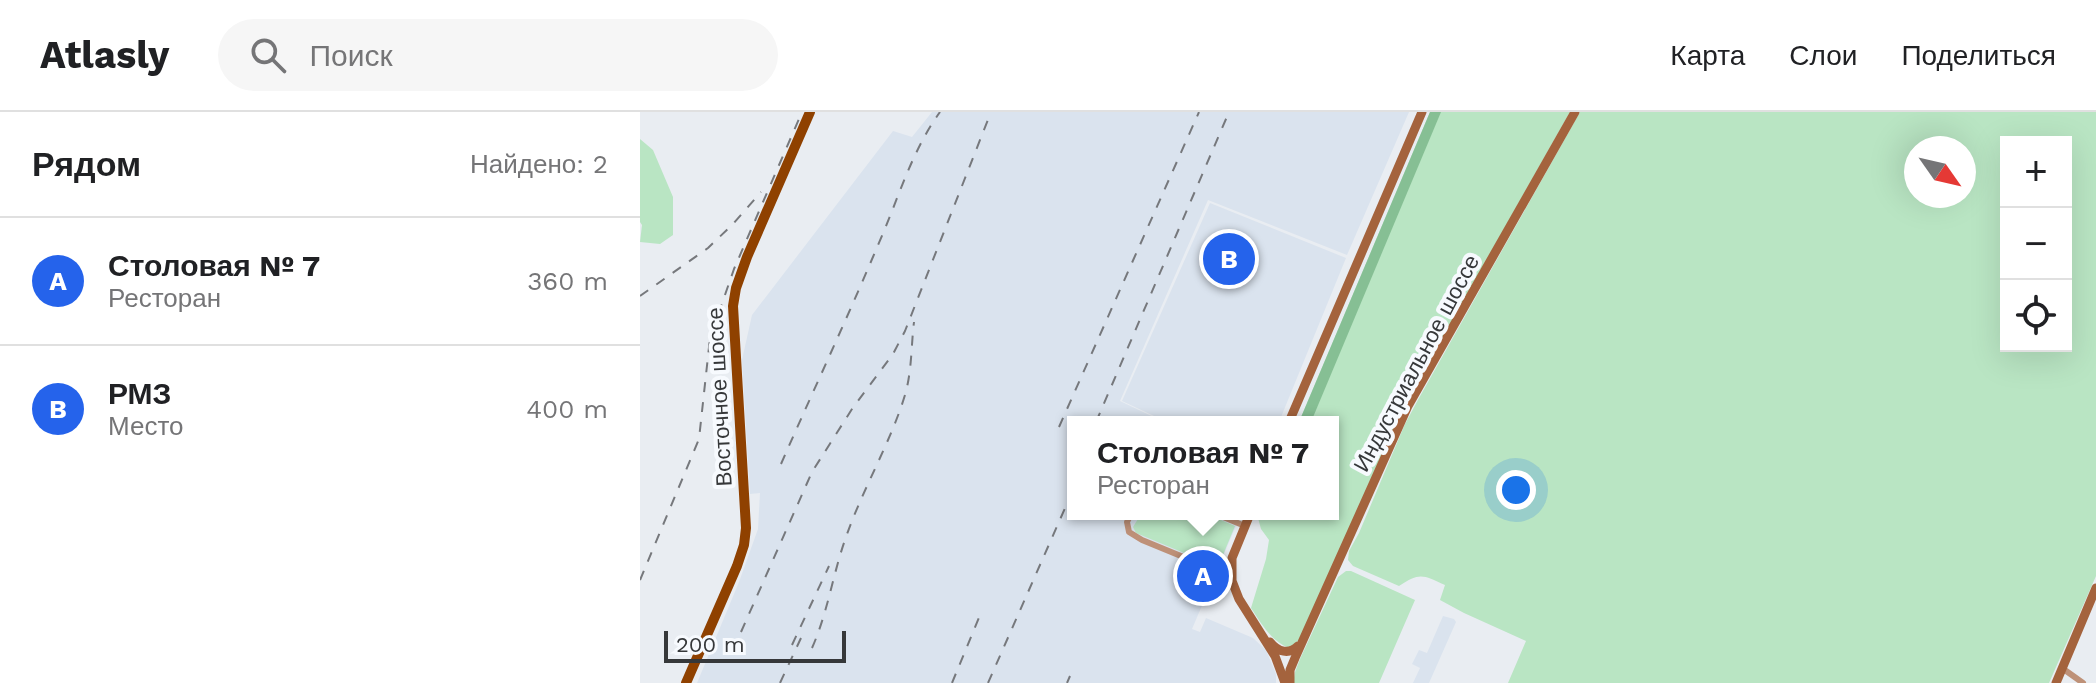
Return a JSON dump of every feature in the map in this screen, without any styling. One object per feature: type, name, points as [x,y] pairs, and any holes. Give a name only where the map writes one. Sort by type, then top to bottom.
[{"type":"main road","name":"Восточное шоссе","points":[[686,683],[744,545],[746,528],[733,306],[736,288],[810,112]]},
{"type":"main road","points":[[1292,416],[1422,112]]},
{"type":"main road","name":"Индустриальное шоссе","points":[[1288,683],[1290,670],[1408,406],[1575,112]]},
{"type":"main road","points":[[1232,577],[1232,558],[1248,520]]},
{"type":"main road","name":"Индустриальное шоссе","points":[[1232,577],[1239,599],[1288,683]]},
{"type":"main road","points":[[2056,683],[2096,588]]},
{"type":"main road","points":[[1260,631],[1273,646],[1287,652],[1293,651],[1305,639]]},
{"type":"street","points":[[1128,520],[1129,532],[1142,540],[1232,577]]},
{"type":"street","points":[[1230,520],[1245,526]]},
{"type":"street","points":[[2062,668],[2083,683]]},
{"type":"shaded area","points":[[932,112],[1409,112],[1347,255],[1208,200],[1120,401],[1151,416],[1067,416],[1067,520],[1238,520],[1192,629],[1200,632],[1206,618],[1253,638],[1266,650],[1276,674],[1276,683],[697,683],[758,529],[760,493],[750,494],[742,360],[752,315],[893,131],[912,137]]},
{"type":"shaded area","points":[[1210,203],[1346,258],[1281,416],[1154,416],[1122,401]]},
{"type":"shaded area","points":[[1443,616],[1456,622],[1429,683],[1413,683],[1420,668],[1412,664],[1419,650],[1427,653]]},
{"type":"green space","points":[[1430,112],[1570,112],[1407,401],[1302,638],[1289,648],[1272,636],[1251,608],[1269,540],[1259,520],[1339,520],[1339,416],[1302,416]]},
{"type":"green space","points":[[1430,112],[1441,112],[1314,416],[1302,416]]},
{"type":"green space","points":[[1580,112],[2096,112],[2096,576],[2049,683],[1508,683],[1526,641],[1440,600],[1445,585],[1426,577],[1417,577],[1399,586],[1353,566],[1348,560],[1349,551],[1405,424]]},
{"type":"green space","points":[[640,139],[653,150],[673,197],[673,235],[660,244],[640,242]]},
{"type":"green space","points":[[1137,520],[1221,520],[1235,526],[1218,567],[1136,533],[1133,527]]},
{"type":"green space","points":[[1346,571],[1415,600],[1379,683],[1293,683],[1300,659],[1338,577]]},
{"type":"railway","points":[[640,580],[699,439],[710,338],[734,269],[802,112]]},
{"type":"railway","points":[[781,464],[913,160],[940,112]]},
{"type":"railway","points":[[741,632],[812,472],[852,409],[893,354],[905,331],[991,112]]},
{"type":"railway","points":[[1059,427],[1199,112]]},
{"type":"railway","points":[[1099,416],[1229,112]]},
{"type":"railway","points":[[640,296],[708,248],[761,192]]},
{"type":"railway","points":[[812,648],[846,537],[905,395],[914,322]]},
{"type":"railway","points":[[988,683],[1067,504]]},
{"type":"railway","points":[[792,645],[829,566]]},
{"type":"railway","points":[[952,683],[980,615]]},
{"type":"railway","points":[[780,683],[801,638]]},
{"type":"railway","points":[[1067,683],[1070,676]]},
{"type":"place","name":"РМЗ","points":[[1229,259]]},
{"type":"place","name":"Столовая № 7","points":[[1203,576]]}]
